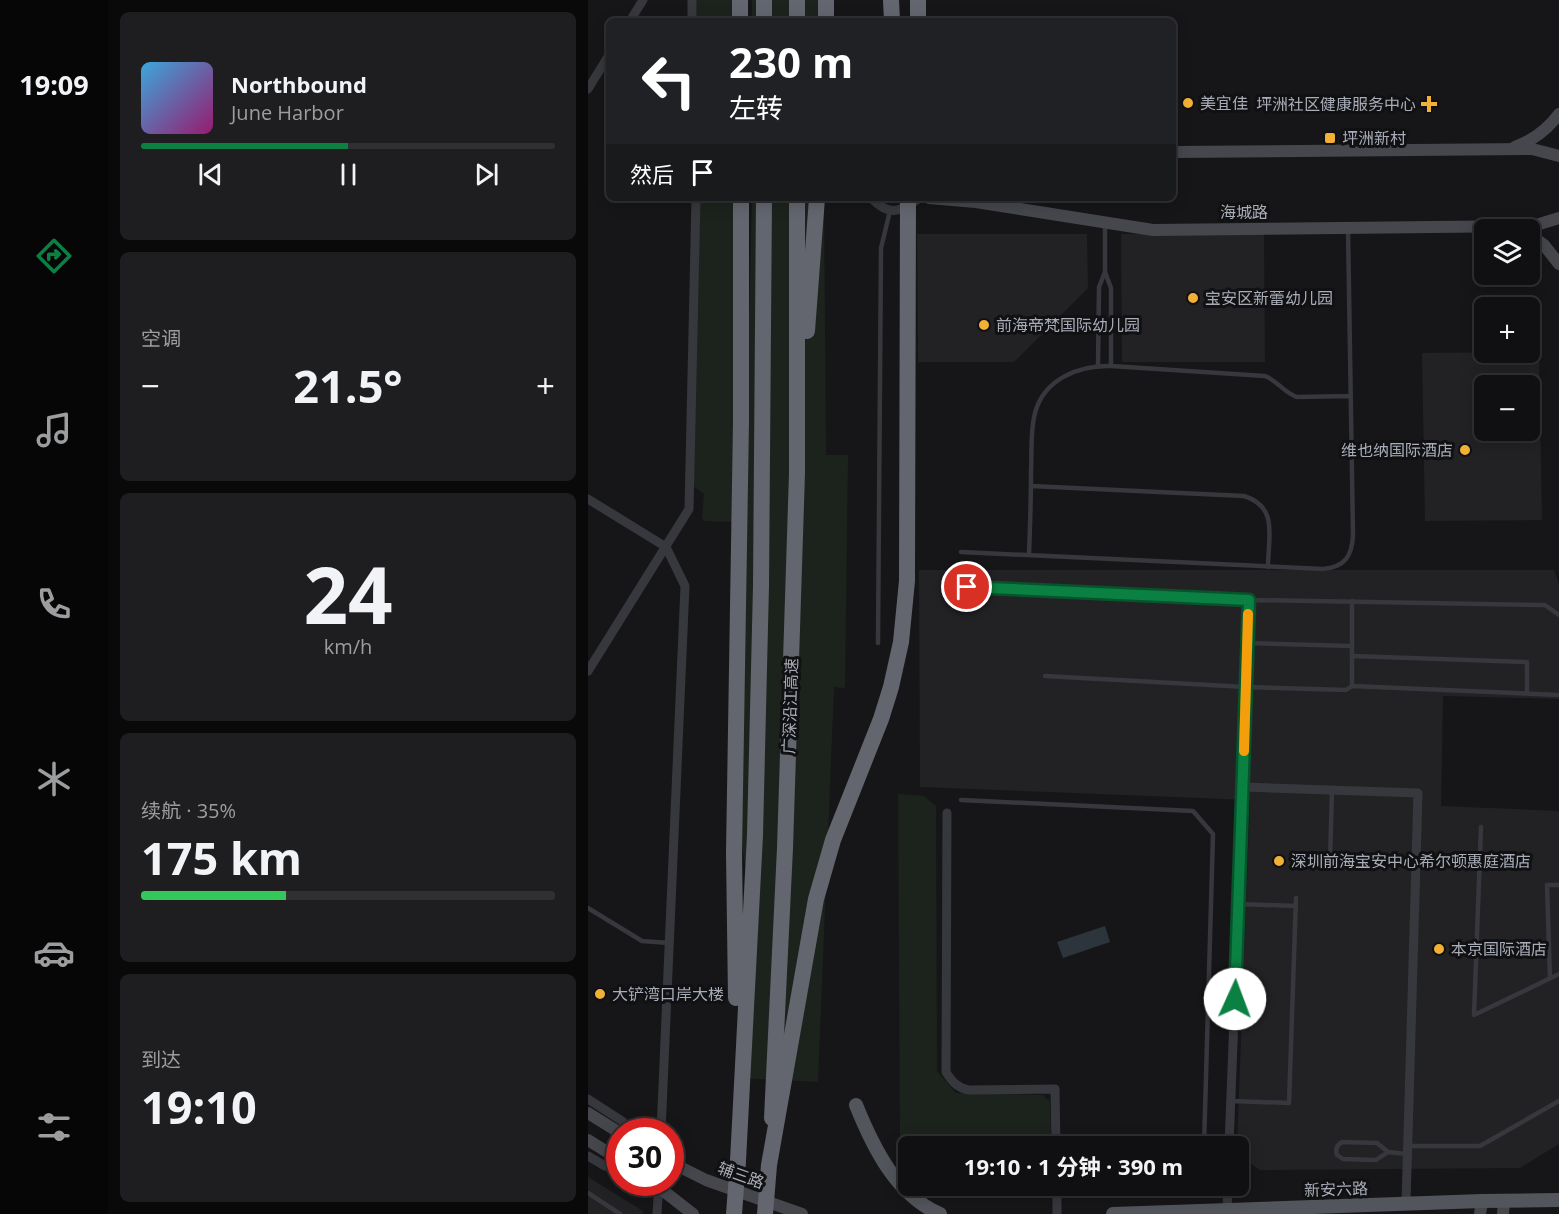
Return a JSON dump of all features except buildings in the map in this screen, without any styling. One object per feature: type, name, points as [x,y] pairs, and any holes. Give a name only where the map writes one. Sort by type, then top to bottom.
[{"type":"highway","points":[[740,0],[740,18]]},
{"type":"highway","points":[[764,0],[764,18]]},
{"type":"highway","points":[[797,0],[797,18]]},
{"type":"highway","points":[[826,0],[826,18]]},
{"type":"highway","points":[[891,0],[892,18]]},
{"type":"highway","points":[[918,0],[918,18]]},
{"type":"highway","points":[[738,1161],[734,853],[741,422],[741,201]]},
{"type":"highway","name":"广深沿江高速","points":[[734,1214],[755,835],[761,586],[764,201]]},
{"type":"highway","name":"广深沿江高速","points":[[765,1214],[770,1165],[785,848],[797,473],[797,201]]},
{"type":"highway","points":[[797,473],[817,201]]},
{"type":"highway","points":[[770,1165],[816,899],[833,840],[881,719],[901,642],[907,581],[908,201]]},
{"type":"main road","points":[[1504,150],[1536,137],[1559,114]]},
{"type":"main road","points":[[1176,152],[1532,149],[1559,156]]},
{"type":"main road","name":"海城路","points":[[964,201],[1153,230],[1474,228]]},
{"type":"main road","name":"海城路","points":[[1540,224],[1559,218]]},
{"type":"main road","points":[[1540,242],[1559,264]]},
{"type":"main road","points":[[856,1105],[876,1148],[901,1186],[923,1205],[940,1214]]},
{"type":"main road","points":[[588,1113],[606,1124]]},
{"type":"main road","points":[[588,1140],[606,1151]]},
{"type":"main road","name":"辅三路","points":[[684,1169],[717,1184],[802,1214]]},
{"type":"main road","points":[[671,1196],[693,1214]]},
{"type":"main road","name":"新安六路","points":[[1113,1214],[1406,1203],[1503,1207],[1559,1200]]},
{"type":"street","points":[[632,18],[643,0]]},
{"type":"street","points":[[692,0],[692,18]]},
{"type":"street","points":[[588,89],[606,60]]},
{"type":"street","points":[[588,670],[689,509],[696,201]]},
{"type":"street","points":[[874,201],[880,207],[890,211],[899,210],[915,201]]},
{"type":"street","points":[[588,500],[666,547],[685,586],[662,1118]]},
{"type":"street","points":[[1229,1136],[1243,787],[1418,793],[1406,1203]]},
{"type":"street","points":[[947,813],[946,1072],[961,1088],[969,1090],[1056,1089],[1056,1136]]},
{"type":"street","points":[[1208,998],[1235,999]]},
{"type":"street","points":[[588,1099],[617,1118]]},
{"type":"street","points":[[588,1156],[606,1166]]},
{"type":"street","points":[[656,1196],[657,1214]]},
{"type":"street","points":[[1056,1196],[1057,1214]]},
{"type":"street","points":[[1227,1210],[1228,1196]]},
{"type":"lane","points":[[878,643],[881,248],[890,211]]},
{"type":"lane","points":[[1098,366],[1099,287],[1105,272],[1105,222]]},
{"type":"lane","points":[[961,552],[1268,567],[1331,569],[1340,566],[1349,555],[1353,535],[1348,228]]},
{"type":"lane","points":[[1105,272],[1112,288],[1111,366]]},
{"type":"lane","points":[[1029,555],[1033,424],[1041,398],[1060,378],[1076,371],[1098,366],[1111,366],[1265,376],[1273,379],[1291,395],[1297,397],[1350,396]]},
{"type":"lane","points":[[1031,486],[1244,496],[1256,499],[1264,506],[1269,516],[1268,567]]},
{"type":"lane","points":[[967,587],[1249,600],[1545,605],[1559,615]]},
{"type":"lane","points":[[1243,787],[1249,600]]},
{"type":"lane","points":[[1352,602],[1352,686]]},
{"type":"lane","points":[[1247,643],[1352,646]]},
{"type":"lane","points":[[1352,656],[1527,662],[1527,693]]},
{"type":"lane","points":[[1046,676],[1246,687],[1346,690],[1352,686],[1559,695]]},
{"type":"lane","points":[[1330,860],[1332,790]]},
{"type":"lane","points":[[961,800],[1192,811],[1213,834],[1204,1136]]},
{"type":"lane","points":[[1481,827],[1474,1015],[1559,974]]},
{"type":"lane","points":[[1550,978],[1547,885],[1559,885]]},
{"type":"lane","points":[[1231,1101],[1289,1103],[1296,898]]},
{"type":"lane","points":[[1238,904],[1296,906]]},
{"type":"lane","points":[[588,908],[642,941],[671,943]]},
{"type":"lane","points":[[1388,1152],[1377,1143],[1343,1142],[1338,1144],[1336,1149],[1338,1157],[1343,1159],[1378,1160],[1388,1152],[1480,1146],[1559,1101]]},
{"type":"lane","points":[[588,1193],[620,1214]]},
{"type":"shaded area","points":[[696,0],[733,0],[733,18],[697,18]]},
{"type":"shaded area","points":[[752,0],[824,0],[824,18],[752,18]]},
{"type":"shaded area","points":[[700,201],[734,201],[733,522],[704,521],[702,517],[704,494],[693,486]]},
{"type":"shaded area","points":[[752,201],[824,201],[826,455],[848,455],[845,688],[834,687],[818,1082],[741,1078],[749,879],[737,830]]},
{"type":"shaded area","name":"前海帝梵国际幼儿园","points":[[917,234],[1087,234],[1088,288],[1014,362],[918,362]]},
{"type":"shaded area","name":"宝安区新蕾幼儿园","points":[[1121,234],[1264,234],[1265,362],[1122,362]]},
{"type":"shaded area","points":[[1422,353],[1474,353],[1474,363],[1539,363],[1539,375],[1474,375],[1474,441],[1540,441],[1540,408],[1542,520],[1425,521]]},
{"type":"shaded area","points":[[919,570],[1554,570],[1559,584],[1559,699],[1443,696],[1441,806],[1559,811],[1559,1144],[1520,1168],[1260,1170],[1249,1163],[1249,1136],[1237,1136],[1250,800],[920,787]]},
{"type":"shaded area","points":[[898,794],[924,796],[936,806],[937,1071],[956,1093],[1042,1095],[1050,1101],[1051,1136],[900,1136]]},
{"type":"shaded area","points":[[1105,926],[1110,942],[1063,958],[1057,942]]},
{"type":"shaded area","points":[[588,1177],[606,1188],[606,1196],[619,1196],[643,1211],[643,1214],[588,1214]]},
{"type":"slow traffic","points":[[1244,751],[1248,614]]},
{"type":"place","name":"美宜佳","points":[[1188,103]]},
{"type":"place","name":"坪洲社区健康服务中心","points":[[1429,104]]},
{"type":"place","name":"坪洲新村","points":[[1330,138]]},
{"type":"place","name":"宝安区新蕾幼儿园","points":[[1193,298]]},
{"type":"place","name":"前海帝梵国际幼儿园","points":[[984,325]]},
{"type":"place","name":"维也纳国际酒店","points":[[1465,450]]},
{"type":"place","name":"深圳前海宝安中心希尔顿惠庭酒店","points":[[1279,861]]},
{"type":"place","name":"本京国际酒店","points":[[1439,949]]},
{"type":"place","name":"大铲湾口岸大楼","points":[[600,994]]},
{"type":"route","points":[[967,587],[1249,600],[1235,999]]}]
